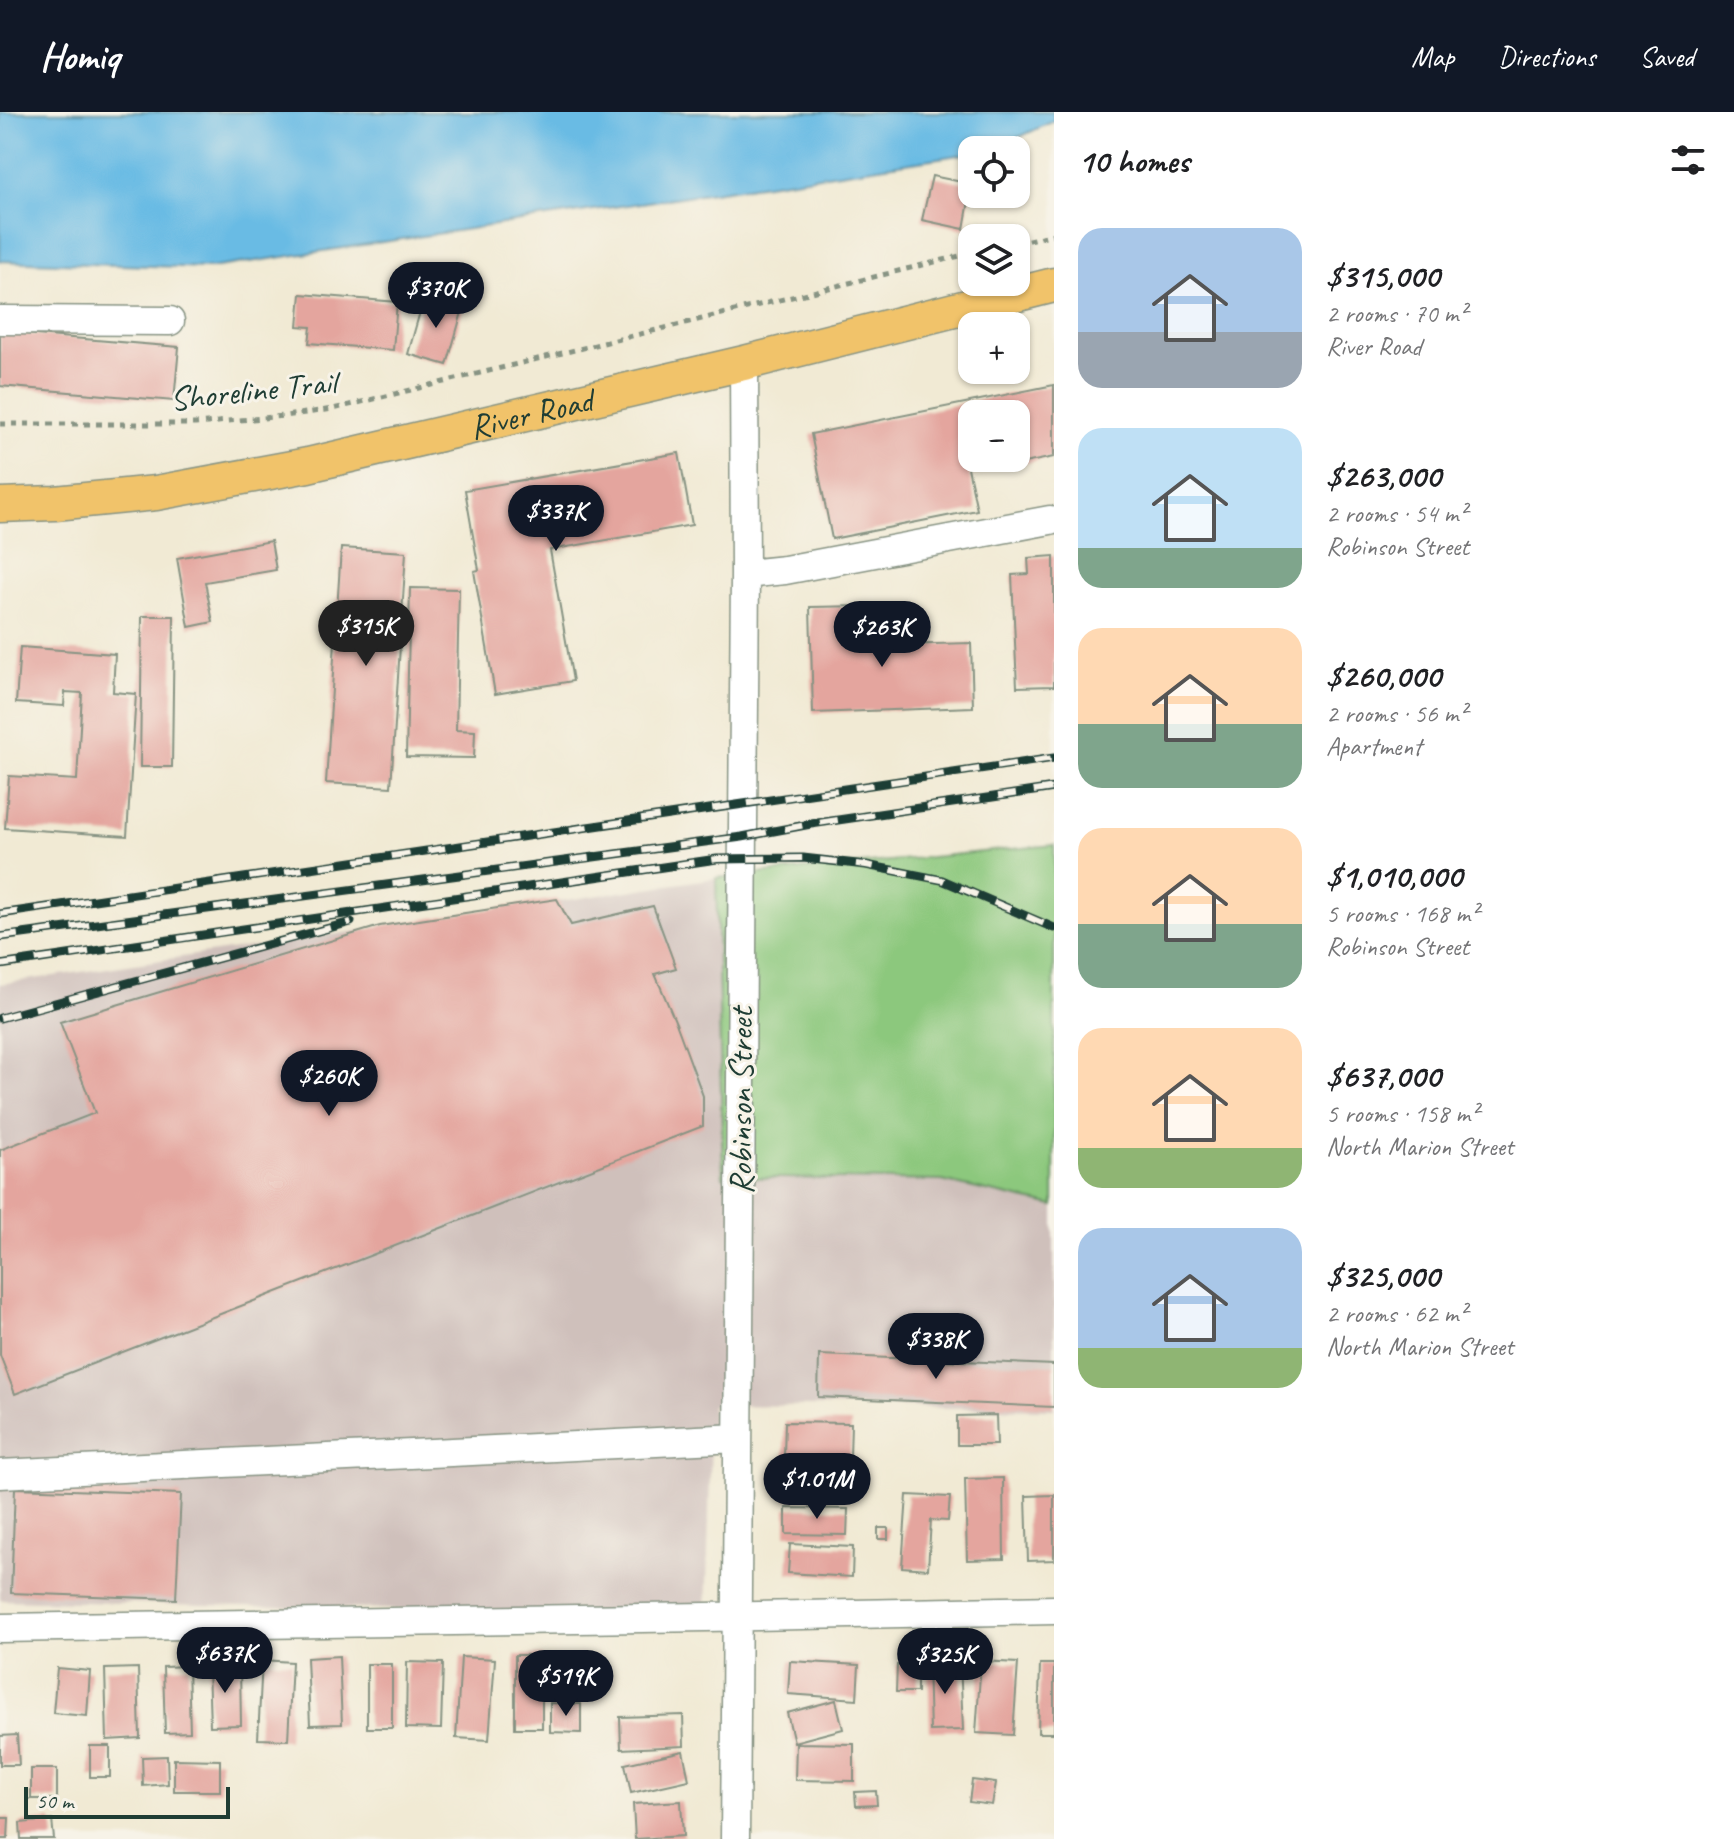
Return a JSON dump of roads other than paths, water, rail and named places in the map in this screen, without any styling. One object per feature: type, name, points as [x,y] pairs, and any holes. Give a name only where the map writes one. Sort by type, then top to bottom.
[{"type":"main road","name":"River Road","points":[[0,505],[156,493],[308,465],[744,363],[1054,285]]},
{"type":"street","points":[[0,320],[170,321]]},
{"type":"street","name":"Robinson Street","points":[[735,1839],[744,363]]},
{"type":"street","points":[[745,574],[785,570],[1050,520]]},
{"type":"street","points":[[0,1474],[738,1438]]},
{"type":"street","points":[[0,1628],[1054,1610]]},
{"type":"water","points":[[0,112],[1054,112],[1054,121],[1021,136],[958,136],[958,155],[210,268],[0,261]]},
{"type":"railway","points":[[0,914],[1054,758]]},
{"type":"railway","points":[[0,937],[742,837],[1054,788]]},
{"type":"railway","points":[[0,965],[717,859],[803,858],[866,865],[942,880],[1054,928]]},
{"type":"railway","points":[[0,1018],[351,922]]}]
